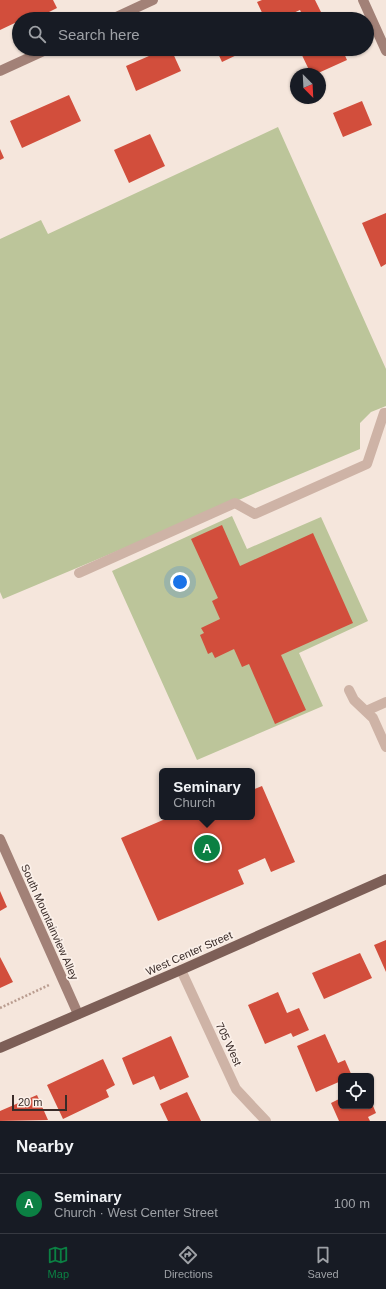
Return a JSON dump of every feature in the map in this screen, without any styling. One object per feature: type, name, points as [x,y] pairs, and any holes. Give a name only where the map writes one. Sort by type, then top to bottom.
[{"type":"main road","name":"West Center Street","points":[[0,1048],[386,879]]},
{"type":"street","points":[[127,12],[153,0]]},
{"type":"street","points":[[363,0],[368,12]]},
{"type":"street","points":[[374,24],[386,51]]},
{"type":"street","points":[[0,71],[33,56]]},
{"type":"street","points":[[79,573],[235,503],[255,514],[367,464],[384,413],[386,413]]},
{"type":"street","points":[[349,690],[354,700],[373,718],[386,747]]},
{"type":"street","points":[[366,711],[386,702]]},
{"type":"street","name":"South Mountainview Alley","points":[[0,839],[78,1014]]},
{"type":"street","name":"705 West","points":[[181,970],[236,1089],[266,1121]]},
{"type":"path","points":[[0,1008],[47,986]]},
{"type":"green space","points":[[278,127],[386,369],[386,406],[371,412],[360,423],[360,449],[3,599],[0,592],[0,239],[41,220],[48,234]]},
{"type":"green space","points":[[232,516],[247,549],[321,517],[368,621],[299,653],[323,706],[197,760],[112,571]]},
{"type":"building","points":[[0,0],[53,0],[57,8],[49,12],[12,12],[12,24],[0,30]]},
{"type":"building","points":[[262,0],[315,0],[321,12],[301,12],[300,10],[296,12],[262,12],[257,2]]},
{"type":"building","points":[[149,56],[174,56],[181,71],[136,91],[126,66]]},
{"type":"building","points":[[219,56],[235,56],[222,62]]},
{"type":"building","points":[[302,56],[345,56],[347,60],[326,69],[326,68],[308,68]]},
{"type":"building","points":[[69,95],[81,121],[22,148],[10,121]]},
{"type":"building","points":[[362,101],[372,125],[343,137],[333,113]]},
{"type":"building","points":[[150,134],[165,166],[129,183],[114,150]]},
{"type":"building","points":[[0,149],[4,158],[0,160]]},
{"type":"building","points":[[386,213],[386,264],[381,267],[362,223]]},
{"type":"building","points":[[222,525],[240,566],[313,533],[353,623],[281,655],[306,710],[275,724],[249,664],[242,667],[234,649],[215,658],[212,652],[208,654],[200,635],[204,633],[201,628],[220,619],[212,601],[218,598],[191,539]]},
{"type":"building","points":[[262,786],[295,862],[271,872],[265,858],[238,870],[244,884],[158,921],[121,838],[163,820],[255,820],[255,789]]},
{"type":"building","points":[[0,891],[7,907],[0,911]]},
{"type":"building","points":[[386,940],[386,972],[374,945]]},
{"type":"building","points":[[360,953],[372,978],[324,999],[312,973]]},
{"type":"building","points":[[0,957],[13,982],[0,988]]},
{"type":"building","points":[[278,992],[287,1013],[299,1008],[309,1030],[293,1037],[291,1033],[265,1044],[248,1005]]},
{"type":"building","points":[[325,1034],[338,1063],[345,1060],[351,1073],[338,1073],[338,1082],[316,1092],[297,1046]]},
{"type":"building","points":[[171,1036],[189,1077],[160,1090],[154,1076],[133,1085],[122,1058]]},
{"type":"building","points":[[103,1059],[115,1085],[106,1090],[109,1097],[63,1119],[47,1085]]},
{"type":"building","points":[[187,1092],[201,1121],[168,1121],[160,1104]]},
{"type":"building","points":[[37,1095],[48,1120],[0,1121],[0,1111]]},
{"type":"building","points":[[338,1100],[338,1109],[374,1108],[376,1113],[368,1117],[370,1121],[339,1121],[331,1103]]},
{"type":"place","name":"Seminary","points":[[207,848]]}]
